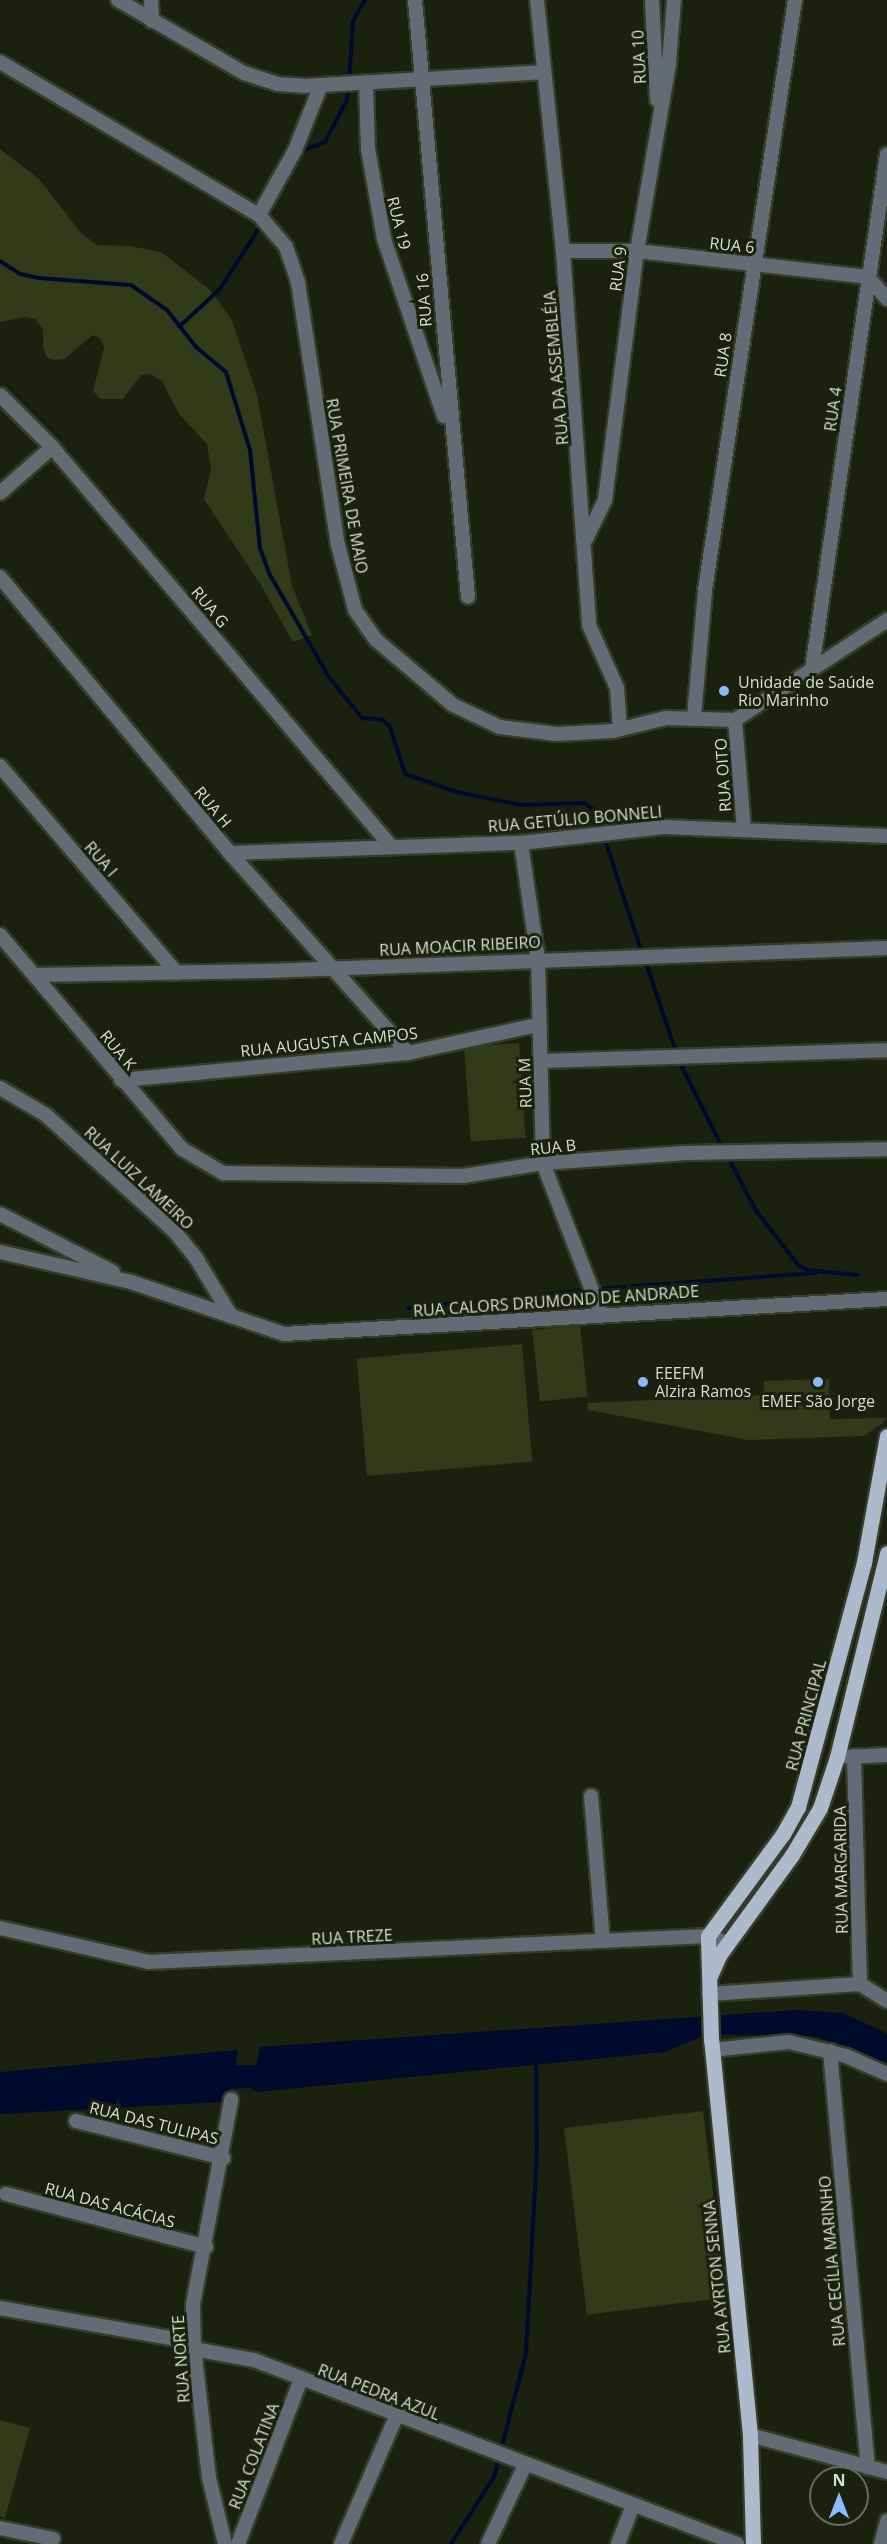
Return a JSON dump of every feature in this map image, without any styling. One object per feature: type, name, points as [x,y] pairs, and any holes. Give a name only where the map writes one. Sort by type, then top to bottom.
[{"type":"main road","name":"RUA PRINCIPAL","points":[[708,1936],[783,1834],[798,1807],[864,1562],[887,1436]]},
{"type":"main road","points":[[709,1993],[728,1943],[814,1820],[837,1757],[887,1553]]},
{"type":"main road","points":[[708,1936],[709,1993]]},
{"type":"main road","name":"RUA AYRTON SENNA","points":[[709,1993],[712,2045],[750,2435],[753,2544]]},
{"type":"street","points":[[118,0],[260,80],[292,86],[544,72]]},
{"type":"street","points":[[151,0],[152,21]]},
{"type":"street","name":"RUA 16","points":[[415,0],[424,77],[451,434],[468,597]]},
{"type":"street","name":"RUA DA ASSEMBLÉIA","points":[[537,0],[563,251],[586,539],[589,625],[617,688],[620,729]]},
{"type":"street","name":"RUA 10","points":[[652,0],[658,112]]},
{"type":"street","name":"RUA 9","points":[[586,539],[605,500],[637,251],[658,112],[669,63],[674,0]]},
{"type":"street","name":"RUA 8","points":[[694,717],[705,590],[795,0]]},
{"type":"street","name":"RUA PRIMEIRA DE MAIO","points":[[0,62],[259,215],[286,247],[298,282],[338,545],[355,610],[364,627],[415,676],[476,717],[500,727],[557,734],[620,729],[694,717],[735,720]]},
{"type":"street","name":"RUA 19","points":[[366,82],[368,149],[384,239],[451,434]]},
{"type":"street","points":[[259,215],[295,150],[321,85]]},
{"type":"street","name":"RUA 4","points":[[812,669],[887,154]]},
{"type":"street","name":"RUA 6","points":[[563,251],[637,251],[868,276]]},
{"type":"street","points":[[868,276],[887,299]]},
{"type":"street","name":"RUA G","points":[[0,395],[52,447],[390,845]]},
{"type":"street","points":[[0,493],[52,447]]},
{"type":"street","name":"RUA H","points":[[0,577],[230,853],[408,1053]]},
{"type":"street","points":[[735,720],[887,620]]},
{"type":"street","name":"RUA OITO","points":[[735,720],[744,829]]},
{"type":"street","name":"RUA I","points":[[0,766],[177,973]]},
{"type":"street","name":"RUA GETÚLIO BONNELI","points":[[230,853],[390,845],[521,843],[664,827],[887,836]]},
{"type":"street","name":"RUA M","points":[[521,843],[538,959],[543,1163],[601,1313]]},
{"type":"street","name":"RUA K","points":[[0,935],[182,1149],[223,1173]]},
{"type":"street","name":"RUA MOACIR RIBEIRO","points":[[35,975],[332,969],[538,959],[887,948]]},
{"type":"street","name":"RUA AUGUSTA CAMPOS","points":[[121,1080],[408,1053],[538,1025]]},
{"type":"street","points":[[541,1061],[887,1050]]},
{"type":"street","name":"RUA LUIZ LAMEIRO","points":[[0,1088],[46,1115],[175,1232],[196,1258],[231,1316]]},
{"type":"street","name":"RUA B","points":[[223,1173],[463,1176],[543,1163],[686,1153],[887,1149]]},
{"type":"street","points":[[0,1214],[130,1282]]},
{"type":"street","points":[[0,1252],[130,1282]]},
{"type":"street","name":"RUA CALORS DRUMOND DE ANDRADE","points":[[130,1282],[267,1330],[311,1335],[601,1313],[887,1299]]},
{"type":"street","points":[[837,1757],[887,1755]]},
{"type":"street","name":"RUA MARGARIDA","points":[[854,1756],[860,1984]]},
{"type":"street","points":[[591,1796],[603,1941]]},
{"type":"street","name":"RUA TREZE","points":[[0,1928],[148,1962],[708,1936]]},
{"type":"street","points":[[708,1936],[728,1943]]},
{"type":"street","points":[[709,1993],[860,1984],[887,2001]]},
{"type":"street","points":[[712,2045],[776,2042],[830,2051],[887,2074]]},
{"type":"street","name":"RUA CECÍLIA MARINHO","points":[[830,2051],[868,2466]]},
{"type":"street","name":"RUA NORTE","points":[[225,2544],[209,2478],[194,2349],[194,2304],[223,2157],[231,2100]]},
{"type":"street","name":"RUA DAS TULIPAS","points":[[76,2121],[223,2157]]},
{"type":"street","name":"RUA DAS ACÁCIAS","points":[[6,2194],[206,2247]]},
{"type":"street","name":"RUA PEDRA AZUL","points":[[0,2308],[182,2340],[194,2349],[254,2360],[632,2507],[737,2544]]},
{"type":"street","name":"RUA COLATINA","points":[[238,2544],[301,2379]]},
{"type":"street","points":[[341,2544],[396,2416]]},
{"type":"street","points":[[750,2435],[864,2466]]},
{"type":"street","points":[[488,2544],[525,2465]]},
{"type":"street","points":[[869,2467],[887,2472]]},
{"type":"street","points":[[618,2544],[632,2507]]},
{"type":"street","points":[[881,2544],[887,2521]]},
{"type":"street","points":[[0,2528],[52,2542]]},
{"type":"green space","points":[[0,149],[39,179],[81,233],[97,245],[130,246],[161,252],[209,289],[231,318],[257,395],[292,586],[312,635],[293,642],[261,585],[204,499],[211,469],[207,444],[179,414],[162,381],[150,374],[141,375],[123,399],[101,399],[93,391],[104,348],[101,339],[93,335],[64,359],[55,360],[47,358],[43,348],[43,330],[36,319],[25,317],[0,322]]},
{"type":"green space","points":[[519,1043],[526,1138],[471,1142],[464,1047]]},
{"type":"green space","points":[[580,1325],[588,1397],[540,1402],[532,1330]]},
{"type":"green space","points":[[522,1344],[532,1462],[367,1476],[357,1358]]},
{"type":"green space","points":[[829,1379],[830,1419],[886,1418],[884,1422],[864,1436],[748,1440],[588,1410],[587,1403],[764,1395],[764,1381]]},
{"type":"green space","points":[[703,2111],[726,2298],[587,2315],[564,2128]]},
{"type":"green space","points":[[0,2420],[30,2428],[5,2518],[0,2516]]},
{"type":"water","points":[[797,2010],[843,2013],[887,2034],[887,2069],[856,2050],[813,2036],[725,2035],[701,2037],[665,2052],[257,2092],[250,2088],[229,2089],[231,2100],[223,2102],[0,2114],[0,2072],[238,2050],[236,2065],[256,2065],[260,2047]]},
{"type":"waterway","points":[[349,80],[353,21],[365,0]]},
{"type":"waterway","points":[[299,152],[325,142],[347,100],[349,87]]},
{"type":"waterway","points":[[180,326],[220,289],[261,225]]},
{"type":"waterway","points":[[0,261],[20,274],[39,278],[131,285],[167,310],[196,347],[226,372],[250,450],[260,548],[270,575],[329,677],[362,718],[383,720],[390,727],[405,774],[457,792],[521,805],[584,803],[594,810],[601,830]]},
{"type":"waterway","points":[[604,837],[642,953]]},
{"type":"waterway","points":[[645,960],[676,1052]]},
{"type":"waterway","points":[[678,1059],[723,1149]]},
{"type":"waterway","points":[[727,1155],[755,1209],[798,1265],[807,1270],[858,1275]]},
{"type":"waterway","points":[[596,1289],[816,1273]]},
{"type":"waterway","points":[[408,1308],[589,1290]]},
{"type":"waterway","points":[[451,2544],[494,2477],[526,2353],[537,2151],[536,2061]]},
{"type":"place","name":"Unidade de Saúde Rio Marinho","points":[[724,691]]},
{"type":"place","name":"EEEFM Alzira Ramos","points":[[643,1382]]},
{"type":"place","name":"EMEF São Jorge","points":[[818,1382]]}]
